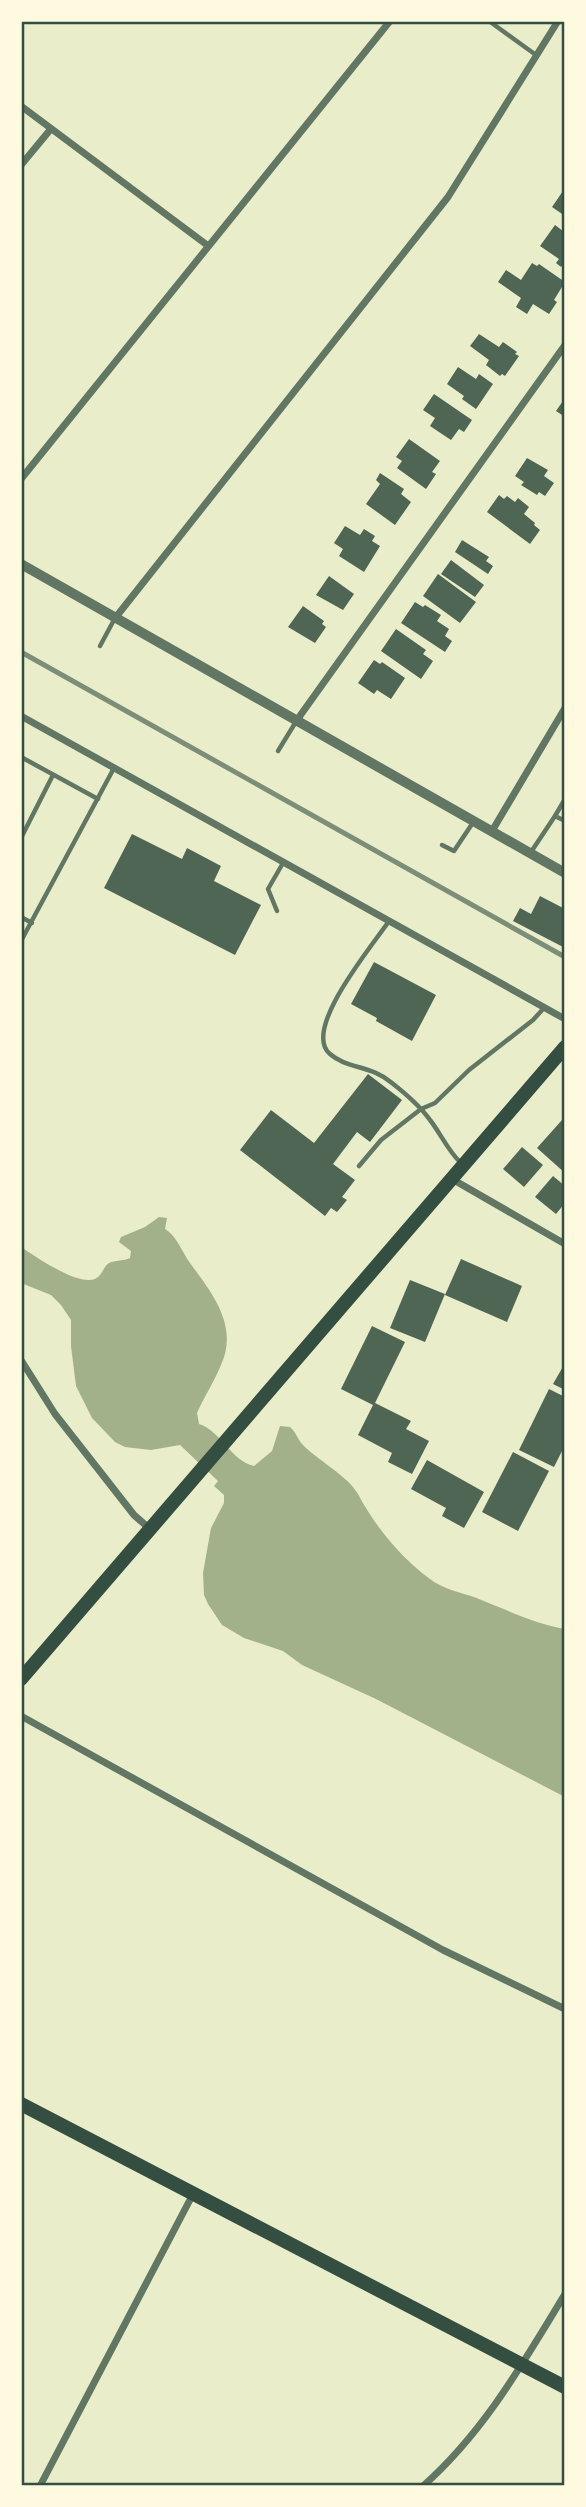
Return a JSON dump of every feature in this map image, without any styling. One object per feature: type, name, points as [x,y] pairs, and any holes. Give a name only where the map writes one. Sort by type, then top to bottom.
[{"type":"main road","points":[[21,1679],[565,1047]]},
{"type":"main road","points":[[21,2104],[565,2387]]},
{"type":"street","points":[[21,479],[390,21]]},
{"type":"street","points":[[116,617],[449,197],[553,23]]},
{"type":"street","points":[[21,106],[207,246]]},
{"type":"street","points":[[21,164],[50,130]]},
{"type":"street","points":[[297,720],[565,345]]},
{"type":"street","points":[[21,564],[565,873]]},
{"type":"street","points":[[492,831],[565,708]]},
{"type":"street","points":[[21,716],[565,1019]]},
{"type":"street","points":[[452,1179],[565,1244]]},
{"type":"street","points":[[21,1360],[55,1414],[134,1515],[151,1530]]},
{"type":"street","points":[[21,1716],[443,1950],[565,2009]]},
{"type":"street","points":[[40,2486],[193,2194]]},
{"type":"street","points":[[423,2486],[450,2461],[503,2395],[565,2294]]},
{"type":"lane","points":[[489,21],[536,55]]},
{"type":"lane","points":[[100,646],[116,617]]},
{"type":"lane","points":[[278,751],[297,720]]},
{"type":"lane","points":[[21,757],[98,799]]},
{"type":"lane","points":[[21,941],[114,768]]},
{"type":"lane","points":[[21,838],[52,775]]},
{"type":"lane","points":[[530,853],[565,799]]},
{"type":"lane","points":[[555,816],[565,821]]},
{"type":"lane","points":[[442,845],[454,851],[474,820]]},
{"type":"lane","points":[[278,911],[268,889],[284,862]]},
{"type":"lane","points":[[21,917],[32,923]]},
{"type":"lane","points":[[389,921],[330,1008],[322,1040],[333,1057],[345,1063],[372,1069],[389,1080],[421,1109],[454,1157],[463,1165]]},
{"type":"lane","points":[[359,1166],[381,1140],[421,1109],[435,1102],[469,1070],[533,1020],[544,1007]]},
{"type":"shaded area","points":[[159,1217],[167,1218],[165,1229],[176,1240],[207,1286],[225,1323],[226,1351],[197,1413],[199,1424],[214,1433],[239,1458],[254,1466],[272,1451],[280,1426],[290,1427],[302,1444],[353,1487],[389,1540],[408,1561],[430,1579],[446,1588],[565,1629],[565,1797],[376,1699],[302,1665],[283,1651],[244,1638],[222,1625],[204,1595],[203,1573],[211,1528],[224,1503],[224,1495],[214,1486],[218,1481],[180,1445],[151,1450],[125,1447],[115,1442],[92,1418],[76,1386],[71,1320],[51,1295],[21,1283],[21,1247],[67,1274],[87,1280],[95,1279],[109,1263],[130,1258],[131,1251],[119,1242],[121,1237],[145,1227]]},
{"type":"building","points":[[565,188],[565,216],[552,207]]},
{"type":"building","points":[[555,225],[563,231],[565,229],[565,262],[561,267],[556,263],[559,259],[540,246]]},
{"type":"building","points":[[532,263],[537,266],[539,264],[565,282],[549,314],[533,304],[527,314],[516,307],[521,298],[498,282],[506,270],[521,280]]},
{"type":"building","points":[[479,334],[499,347],[503,342],[517,352],[515,354],[519,356],[505,376],[500,376],[486,365],[489,360],[470,346]]},
{"type":"building","points":[[458,367],[476,379],[479,374],[493,384],[476,409],[447,384]]},
{"type":"building","points":[[434,394],[472,420],[464,432],[459,429],[451,440],[430,426],[435,418],[423,410]]},
{"type":"building","points":[[565,398],[565,417],[556,411]]},
{"type":"building","points":[[409,439],[440,461],[432,472],[436,474],[426,489],[397,468],[402,461],[396,457]]},
{"type":"building","points":[[527,458],[548,470],[544,476],[554,483],[545,496],[539,492],[537,495],[521,485],[524,482],[515,476]]},
{"type":"building","points":[[380,473],[404,489],[401,494],[411,502],[395,525],[366,504],[380,484],[376,480]]},
{"type":"building","points":[[499,495],[504,499],[507,496],[515,502],[518,498],[529,507],[524,514],[540,530],[530,544],[487,512]]},
{"type":"building","points":[[345,526],[360,535],[364,529],[375,536],[372,541],[380,546],[364,572],[339,556],[343,549],[334,543]]},
{"type":"building","points":[[462,540],[489,557],[486,561],[493,566],[488,574],[455,552]]},
{"type":"building","points":[[451,560],[484,585],[475,597],[441,574]]},
{"type":"building","points":[[438,574],[476,602],[460,623],[423,596]]},
{"type":"building","points":[[329,576],[354,594],[343,610],[316,595]]},
{"type":"building","points":[[415,602],[441,615],[437,621],[449,629],[445,636],[452,641],[445,652],[401,623]]},
{"type":"building","points":[[303,606],[324,621],[322,624],[326,627],[315,643],[288,627]]},
{"type":"building","points":[[396,629],[426,650],[423,654],[433,661],[421,679],[381,651]]},
{"type":"building","points":[[374,660],[380,664],[382,662],[405,678],[391,699],[377,690],[374,694],[358,683]]},
{"type":"building","points":[[132,834],[182,859],[187,848],[221,866],[214,881],[261,905],[235,955],[104,888]]},
{"type":"building","points":[[540,896],[565,909],[565,948],[513,921],[520,908],[531,914]]},
{"type":"building","points":[[374,962],[436,995],[412,1041],[351,1004]]},
{"type":"building","points":[[368,1074],[402,1100],[370,1142],[357,1132],[333,1164],[355,1180],[342,1197],[347,1200],[337,1212],[331,1208],[325,1216],[240,1150],[271,1110],[314,1143]]},
{"type":"building","points":[[562,1120],[565,1124],[565,1173],[537,1148]]},
{"type":"building","points":[[522,1147],[543,1165],[524,1187],[503,1169]]},
{"type":"building","points":[[553,1176],[565,1186],[565,1203],[556,1214],[535,1197]]},
{"type":"building","points":[[461,1259],[522,1286],[507,1322],[445,1295]]},
{"type":"building","points":[[410,1280],[445,1294],[425,1342],[390,1328]]},
{"type":"building","points":[[372,1326],[405,1342],[375,1403],[411,1421],[406,1429],[429,1441],[412,1474],[388,1462],[392,1453],[358,1435],[373,1405],[341,1389]]},
{"type":"building","points":[[565,1363],[565,1390],[553,1384]]},
{"type":"building","points":[[549,1389],[565,1397],[565,1445],[554,1467],[519,1450]]},
{"type":"building","points":[[513,1452],[549,1471],[518,1531],[482,1512]]},
{"type":"building","points":[[427,1460],[484,1492],[464,1528],[442,1516],[446,1508],[411,1489]]},
{"type":"railway","points":[[21,652],[565,957]]}]
